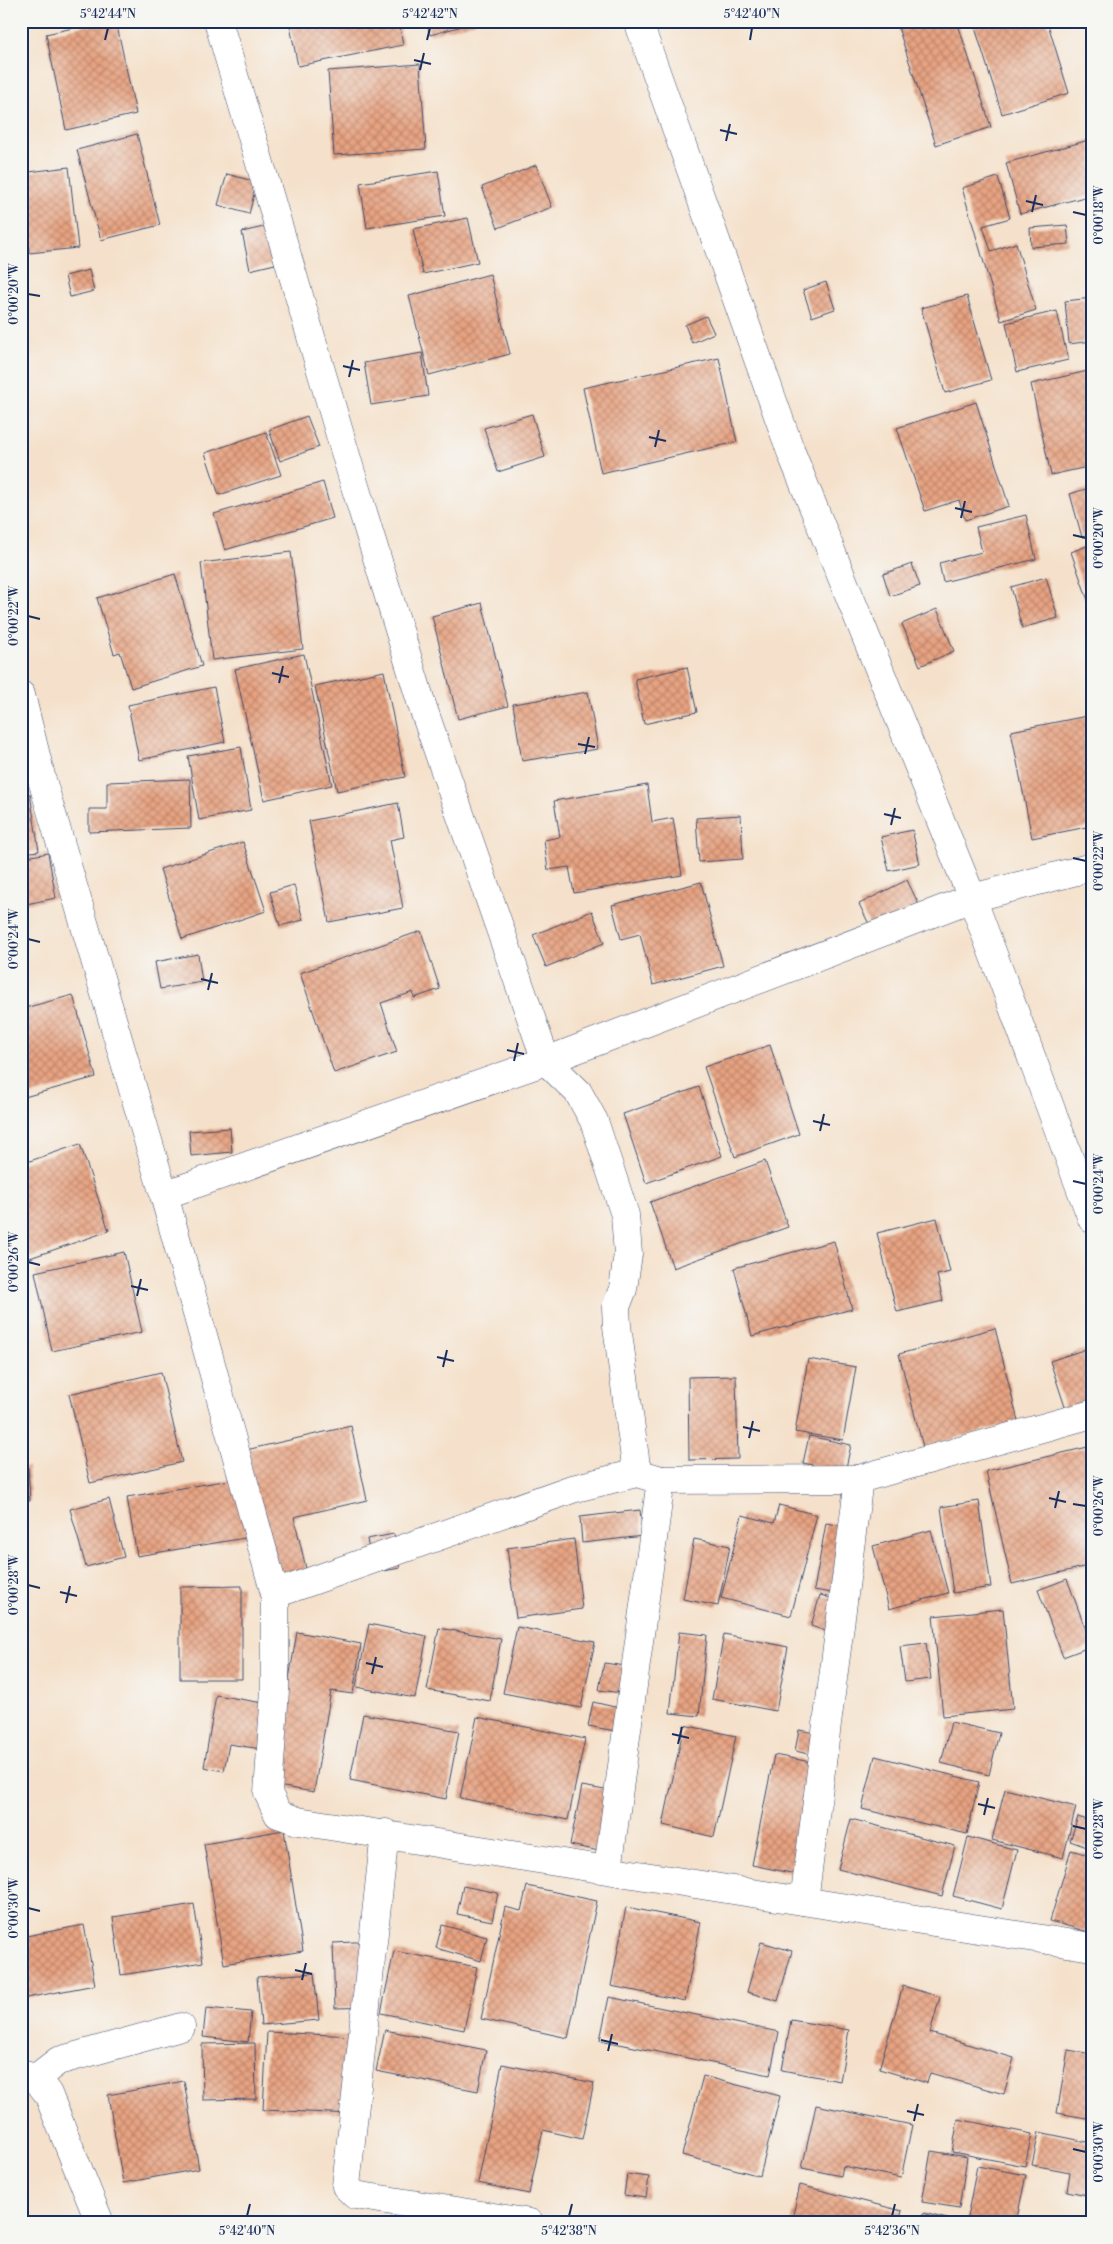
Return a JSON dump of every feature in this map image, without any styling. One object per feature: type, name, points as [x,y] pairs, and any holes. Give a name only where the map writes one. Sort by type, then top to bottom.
[{"type":"street","points":[[218,21],[355,486],[422,705],[546,1061],[578,1092],[594,1122],[625,1215],[628,1254],[623,1288],[616,1307],[617,1326],[650,1476],[608,1869]]},
{"type":"street","points":[[638,21],[791,452],[972,898],[1092,1219]]},
{"type":"street","points":[[21,695],[42,780],[164,1195],[275,1594],[275,1690],[268,1793],[278,1814],[298,1821],[386,1833],[1092,1947]]},
{"type":"street","points":[[164,1195],[546,1061],[972,898],[1092,867]]},
{"type":"street","points":[[275,1594],[572,1490],[650,1476],[860,1479],[1092,1414]]},
{"type":"street","points":[[804,1901],[860,1479]]},
{"type":"street","points":[[386,1833],[346,2186],[355,2195],[530,2223]]},
{"type":"street","points":[[100,2223],[48,2094],[29,2076],[58,2060],[181,2027]]},
{"type":"building","points":[[105,21],[116,21],[136,114],[66,130],[46,34]]},
{"type":"building","points":[[289,21],[399,21],[403,45],[298,66]]},
{"type":"building","points":[[426,21],[476,21],[476,22],[430,35]]},
{"type":"building","points":[[907,21],[957,21],[991,127],[936,145],[897,24]]},
{"type":"building","points":[[973,21],[1047,21],[1069,93],[1002,114]]},
{"type":"building","points":[[420,64],[426,149],[334,155],[328,71]]},
{"type":"building","points":[[137,134],[160,225],[101,240],[77,150]]},
{"type":"building","points":[[1089,140],[1092,152],[1092,195],[1020,214],[1006,163]]},
{"type":"building","points":[[536,165],[552,207],[498,228],[482,187]]},
{"type":"building","points":[[69,167],[78,248],[29,253],[21,173]]},
{"type":"building","points":[[438,171],[445,216],[367,228],[360,183]]},
{"type":"building","points":[[227,174],[257,182],[249,214],[218,205]]},
{"type":"building","points":[[998,177],[1010,218],[983,226],[991,251],[1016,243],[1036,310],[1001,321],[962,188]]},
{"type":"building","points":[[468,218],[478,262],[423,274],[413,229]]},
{"type":"building","points":[[1067,225],[1069,244],[1031,247],[1030,228]]},
{"type":"building","points":[[268,226],[275,264],[250,270],[242,232]]},
{"type":"building","points":[[89,270],[94,291],[70,297],[65,276]]},
{"type":"building","points":[[490,274],[510,354],[429,375],[409,296]]},
{"type":"building","points":[[826,282],[835,309],[812,317],[803,290]]},
{"type":"building","points":[[967,296],[991,380],[945,393],[921,308]]},
{"type":"building","points":[[1092,298],[1092,341],[1069,344],[1065,301]]},
{"type":"building","points":[[1057,311],[1068,360],[1017,372],[1006,323]]},
{"type":"building","points":[[706,316],[714,333],[692,343],[685,325]]},
{"type":"building","points":[[422,353],[428,396],[371,405],[364,363]]},
{"type":"building","points":[[719,358],[737,442],[601,473],[583,388]]},
{"type":"building","points":[[1092,370],[1092,466],[1051,475],[1031,384]]},
{"type":"building","points":[[976,402],[1009,506],[965,520],[959,500],[925,511],[897,428]]},
{"type":"building","points":[[532,414],[545,457],[498,472],[484,428]]},
{"type":"building","points":[[307,416],[319,447],[280,461],[269,430]]},
{"type":"building","points":[[266,432],[281,475],[219,495],[205,453]]},
{"type":"building","points":[[323,482],[333,518],[225,550],[214,514]]},
{"type":"building","points":[[1092,487],[1092,534],[1082,537],[1070,494]]},
{"type":"building","points":[[1026,515],[1036,559],[943,582],[939,563],[982,552],[976,527]]},
{"type":"building","points":[[1092,544],[1092,609],[1091,609],[1071,552]]},
{"type":"building","points":[[291,552],[303,649],[212,660],[201,563]]},
{"type":"building","points":[[912,564],[920,586],[890,596],[883,574]]},
{"type":"building","points":[[175,574],[202,666],[131,688],[120,652],[114,654],[97,598]]},
{"type":"building","points":[[1046,577],[1058,618],[1022,628],[1011,587]]},
{"type":"building","points":[[482,603],[508,706],[458,719],[432,616]]},
{"type":"building","points":[[937,609],[954,651],[920,666],[902,624]]},
{"type":"building","points":[[304,654],[332,785],[264,800],[235,669]]},
{"type":"building","points":[[687,667],[697,712],[644,724],[635,679]]},
{"type":"building","points":[[384,671],[405,777],[337,791],[315,686]]},
{"type":"building","points":[[214,687],[225,742],[139,760],[128,705]]},
{"type":"building","points":[[588,692],[598,749],[522,761],[513,704]]},
{"type":"building","points":[[1092,715],[1092,826],[1032,838],[1011,731]]},
{"type":"building","points":[[241,747],[251,810],[199,820],[188,756]]},
{"type":"building","points":[[190,779],[191,828],[89,832],[89,809],[107,809],[107,782]]},
{"type":"building","points":[[647,785],[652,822],[673,818],[682,875],[574,893],[569,867],[548,870],[544,840],[560,837],[554,801]]},
{"type":"building","points":[[30,794],[39,851],[21,853],[21,795]]},
{"type":"building","points":[[398,803],[404,837],[390,840],[403,908],[329,922],[309,821]]},
{"type":"building","points":[[741,815],[743,859],[699,862],[696,818]]},
{"type":"building","points":[[912,830],[920,864],[889,871],[881,837]]},
{"type":"building","points":[[243,842],[266,911],[182,939],[160,869]]},
{"type":"building","points":[[48,853],[56,898],[21,905],[21,858]]},
{"type":"building","points":[[907,880],[919,905],[871,928],[859,904]]},
{"type":"building","points":[[701,882],[723,966],[653,985],[640,934],[621,939],[612,905]]},
{"type":"building","points":[[294,885],[303,920],[280,926],[270,892]]},
{"type":"building","points":[[592,911],[604,943],[546,967],[533,935]]},
{"type":"building","points":[[421,931],[440,989],[414,998],[413,992],[381,1003],[397,1052],[334,1073],[300,973]]},
{"type":"building","points":[[198,954],[202,982],[160,989],[155,962]]},
{"type":"building","points":[[73,995],[96,1077],[21,1098],[21,1009]]},
{"type":"building","points":[[770,1045],[799,1134],[735,1157],[704,1067]]},
{"type":"building","points":[[699,1087],[722,1156],[646,1183],[623,1114]]},
{"type":"building","points":[[1092,1094],[1092,1111],[1091,1111],[1088,1095]]},
{"type":"building","points":[[230,1128],[232,1152],[191,1156],[189,1131]]},
{"type":"building","points":[[80,1144],[109,1231],[21,1261],[21,1164]]},
{"type":"building","points":[[765,1161],[788,1227],[673,1268],[650,1202]]},
{"type":"building","points":[[937,1218],[950,1272],[937,1275],[943,1301],[897,1312],[877,1233]]},
{"type":"building","points":[[834,1241],[852,1309],[752,1336],[734,1268]]},
{"type":"building","points":[[124,1252],[142,1332],[52,1351],[35,1272]]},
{"type":"building","points":[[995,1328],[1018,1421],[923,1447],[899,1354]]},
{"type":"building","points":[[1092,1347],[1092,1404],[1067,1413],[1050,1361]]},
{"type":"building","points":[[808,1359],[856,1367],[843,1440],[795,1432]]},
{"type":"building","points":[[161,1372],[182,1462],[90,1483],[69,1394]]},
{"type":"building","points":[[736,1376],[738,1459],[689,1460],[688,1377]]},
{"type":"building","points":[[351,1426],[367,1500],[294,1517],[311,1590],[279,1597],[246,1450]]},
{"type":"building","points":[[809,1436],[851,1445],[845,1472],[803,1463]]},
{"type":"building","points":[[1092,1446],[1092,1565],[1012,1584],[986,1471]]},
{"type":"building","points":[[21,1467],[28,1467],[30,1501],[21,1502]]},
{"type":"building","points":[[242,1478],[251,1537],[137,1556],[127,1497]]},
{"type":"building","points":[[109,1499],[124,1557],[86,1567],[70,1509]]},
{"type":"building","points":[[979,1501],[991,1587],[953,1593],[941,1507]]},
{"type":"building","points":[[779,1505],[817,1515],[791,1616],[721,1598],[742,1515],[774,1523]]},
{"type":"building","points":[[640,1510],[643,1536],[582,1543],[580,1517]]},
{"type":"building","points":[[826,1523],[849,1527],[838,1594],[814,1590]]},
{"type":"building","points":[[931,1530],[948,1593],[889,1609],[873,1546]]},
{"type":"building","points":[[394,1534],[400,1568],[373,1573],[367,1539]]},
{"type":"building","points":[[574,1539],[582,1609],[516,1618],[507,1548]]},
{"type":"building","points":[[694,1539],[730,1546],[718,1606],[683,1599]]},
{"type":"building","points":[[1067,1579],[1092,1646],[1063,1657],[1038,1590]]},
{"type":"building","points":[[242,1586],[242,1679],[180,1679],[180,1587]]},
{"type":"building","points":[[820,1595],[845,1602],[835,1634],[811,1626]]},
{"type":"building","points":[[1003,1609],[1013,1709],[943,1716],[933,1616]]},
{"type":"building","points":[[369,1624],[427,1636],[415,1698],[356,1687]]},
{"type":"building","points":[[517,1627],[595,1642],[581,1708],[503,1693]]},
{"type":"building","points":[[439,1628],[501,1639],[490,1701],[427,1690]]},
{"type":"building","points":[[297,1632],[361,1644],[353,1694],[331,1691],[314,1792],[271,1785]]},
{"type":"building","points":[[679,1632],[707,1635],[699,1716],[670,1713]]},
{"type":"building","points":[[724,1634],[788,1647],[776,1711],[712,1699]]},
{"type":"building","points":[[926,1643],[931,1679],[905,1682],[900,1646]]},
{"type":"building","points":[[604,1663],[626,1666],[621,1693],[599,1690]]},
{"type":"building","points":[[216,1695],[275,1705],[267,1750],[229,1744],[224,1771],[204,1767]]},
{"type":"building","points":[[593,1702],[619,1708],[615,1731],[588,1726]]},
{"type":"building","points":[[363,1714],[459,1731],[446,1799],[350,1780]]},
{"type":"building","points":[[477,1717],[585,1739],[568,1820],[460,1798]]},
{"type":"building","points":[[951,1722],[999,1733],[989,1775],[941,1763]]},
{"type":"building","points":[[684,1725],[736,1736],[714,1837],[663,1825]]},
{"type":"building","points":[[799,1730],[836,1737],[832,1759],[795,1751]]},
{"type":"building","points":[[774,1755],[832,1766],[810,1877],[752,1865]]},
{"type":"building","points":[[875,1756],[979,1782],[967,1834],[862,1809]]},
{"type":"building","points":[[582,1786],[616,1792],[604,1852],[570,1845]]},
{"type":"building","points":[[1005,1789],[1076,1807],[1063,1858],[992,1840]]},
{"type":"building","points":[[1078,1817],[1092,1822],[1092,1831],[1087,1847],[1070,1841]]},
{"type":"building","points":[[851,1819],[955,1846],[942,1896],[838,1869]]},
{"type":"building","points":[[284,1830],[303,1951],[224,1964],[204,1844]]},
{"type":"building","points":[[968,1837],[1017,1850],[1002,1909],[953,1896]]},
{"type":"building","points":[[1071,1850],[1092,1856],[1090,1877],[1092,1878],[1092,1933],[1050,1921]]},
{"type":"building","points":[[463,1886],[498,1893],[492,1921],[457,1914]]},
{"type":"building","points":[[527,1886],[597,1901],[568,2038],[481,2019],[505,1907],[521,1911]]},
{"type":"building","points":[[194,1904],[203,1962],[121,1975],[113,1917]]},
{"type":"building","points":[[626,1907],[701,1922],[685,2001],[611,1986]]},
{"type":"building","points":[[84,1925],[95,1985],[21,1999],[21,1937]]},
{"type":"building","points":[[442,1925],[487,1937],[481,1961],[436,1948]]},
{"type":"building","points":[[376,1941],[377,2007],[335,2008],[333,1943]]},
{"type":"building","points":[[761,1942],[792,1951],[778,2001],[747,1992]]},
{"type":"building","points":[[394,1951],[477,1967],[464,2030],[381,2013]]},
{"type":"building","points":[[314,1973],[319,2020],[261,2025],[257,1977]]},
{"type":"building","points":[[903,1986],[940,1997],[930,2033],[1014,2058],[1004,2094],[930,2073],[927,2083],[879,2069]]},
{"type":"building","points":[[609,1997],[779,2032],[770,2075],[600,2040]]},
{"type":"building","points":[[206,2008],[251,2012],[248,2042],[203,2037]]},
{"type":"building","points":[[791,2020],[849,2030],[840,2081],[782,2070]]},
{"type":"building","points":[[385,2030],[486,2050],[478,2091],[376,2071]]},
{"type":"building","points":[[267,2032],[354,2036],[351,2114],[263,2110]]},
{"type":"building","points":[[255,2043],[256,2099],[203,2100],[202,2044]]},
{"type":"building","points":[[1068,2050],[1092,2054],[1092,2119],[1057,2113]]},
{"type":"building","points":[[502,2064],[594,2083],[582,2139],[543,2130],[529,2194],[478,2183]]},
{"type":"building","points":[[703,2076],[780,2096],[760,2176],[682,2155]]},
{"type":"building","points":[[184,2081],[199,2169],[123,2183],[108,2095]]},
{"type":"building","points":[[816,2105],[912,2125],[901,2178],[843,2166],[841,2176],[802,2168]]},
{"type":"building","points":[[958,2119],[1032,2134],[1025,2166],[952,2152]]},
{"type":"building","points":[[1039,2132],[1092,2143],[1092,2196],[1067,2191],[1070,2172],[1032,2165]]},
{"type":"building","points":[[931,2151],[967,2157],[959,2208],[922,2202]]},
{"type":"building","points":[[977,2166],[1026,2175],[1016,2223],[966,2223]]},
{"type":"building","points":[[627,2174],[649,2177],[646,2198],[624,2195]]},
{"type":"building","points":[[800,2185],[902,2211],[899,2223],[791,2223]]},
{"type":"building","points":[[923,2213],[959,2222],[959,2223],[921,2223]]}]
